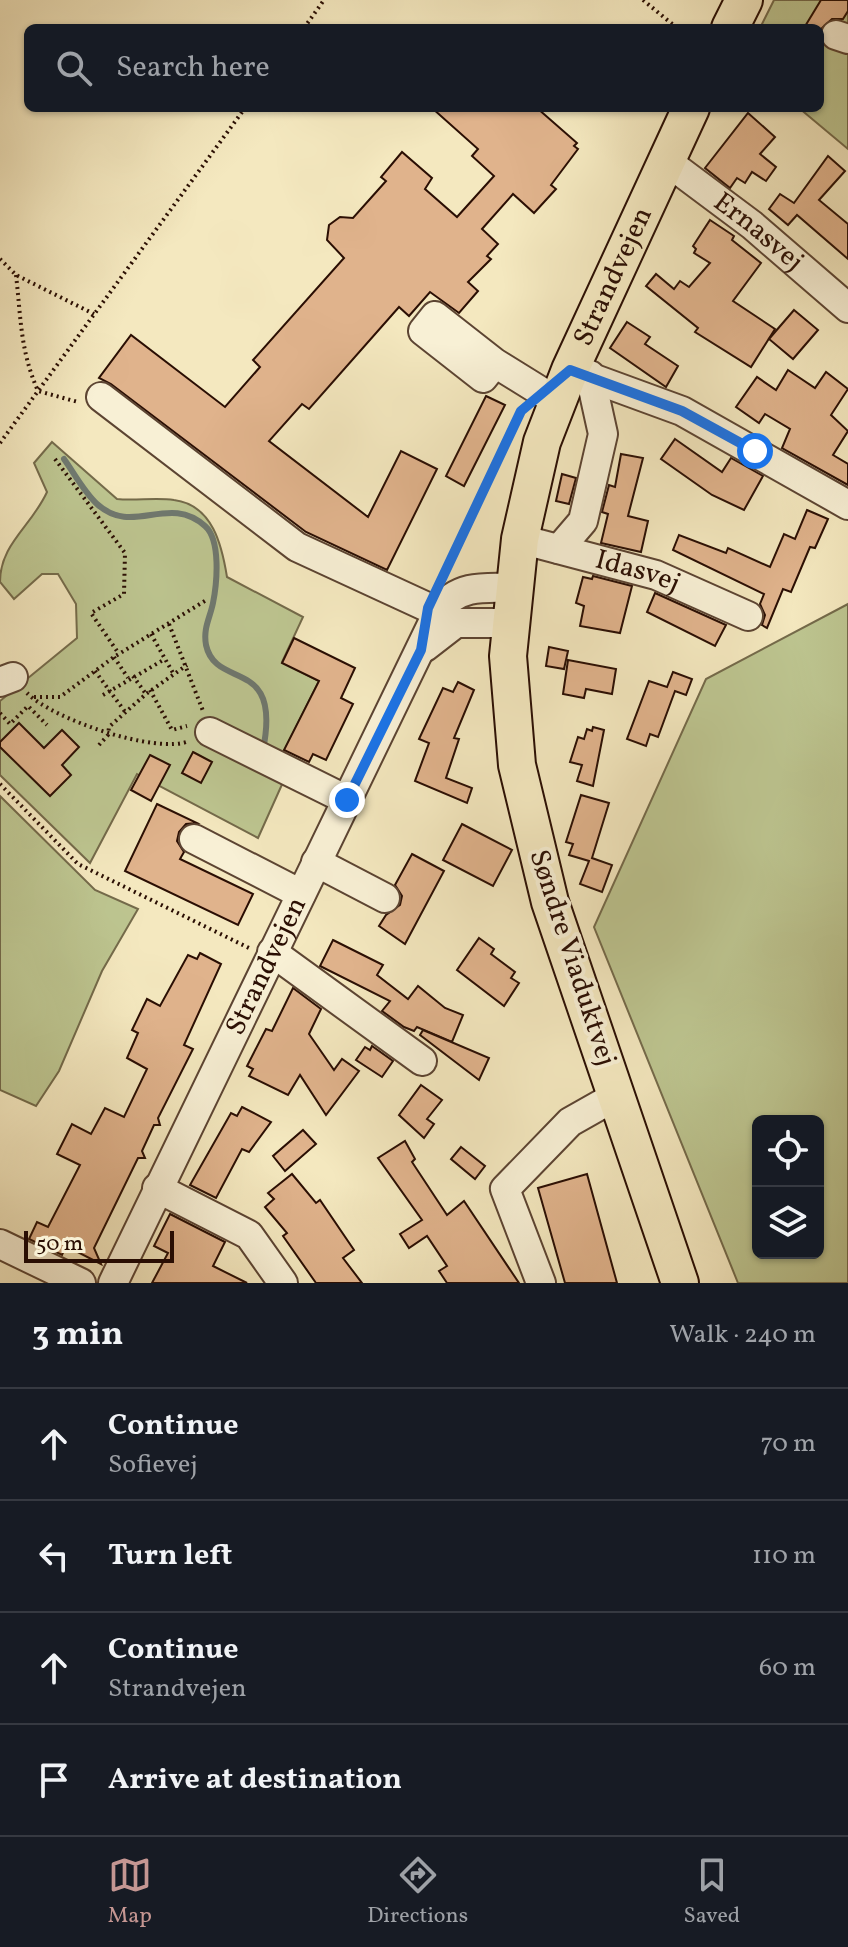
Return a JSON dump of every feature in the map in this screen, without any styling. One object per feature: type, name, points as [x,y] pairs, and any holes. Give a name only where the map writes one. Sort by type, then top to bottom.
[{"type":"main road","points":[[732,24],[744,0]]},
{"type":"main road","name":"Strandvejen","points":[[511,606],[520,539],[542,442],[689,112]]},
{"type":"main road","name":"Søndre Viaduktvej","points":[[511,606],[511,718],[526,810],[550,902],[680,1283]]},
{"type":"street","name":"Ernasvej","points":[[665,160],[752,225],[848,308]]},
{"type":"street","points":[[495,363],[566,384],[682,411],[848,505]]},
{"type":"street","points":[[559,549],[583,521],[603,434],[566,384]]},
{"type":"street","points":[[101,397],[297,547],[433,610],[446,600],[478,586],[511,606]]},
{"type":"street","name":"Idasvej","points":[[520,539],[656,575],[748,616]]},
{"type":"street","name":"Strandvejen","points":[[421,650],[456,623],[511,606]]},
{"type":"street","name":"Strandvejen","points":[[113,1283],[421,650],[433,610]]},
{"type":"street","points":[[208,726],[347,800]]},
{"type":"street","points":[[194,839],[301,894]]},
{"type":"street","points":[[316,862],[385,898]]},
{"type":"street","points":[[270,955],[422,1061]]},
{"type":"street","points":[[541,1283],[505,1189],[570,1122],[616,1096]]},
{"type":"street","points":[[157,1188],[249,1235],[283,1283]]},
{"type":"street","points":[[0,1244],[81,1283]]},
{"type":"path","points":[[307,24],[324,0]]},
{"type":"path","points":[[643,0],[672,24]]},
{"type":"path","points":[[0,443],[242,112]]},
{"type":"path","points":[[0,259],[16,275],[94,314]]},
{"type":"path","points":[[16,275],[24,361],[38,391],[75,402],[101,397]]},
{"type":"path","points":[[433,610],[521,411],[566,384]]},
{"type":"path","points":[[55,459],[125,553],[124,594],[91,613],[130,677],[148,692],[172,730],[208,726]]},
{"type":"path","points":[[15,686],[60,697],[116,656],[208,599]]},
{"type":"path","points":[[169,624],[208,726]]},
{"type":"path","points":[[151,634],[173,673]]},
{"type":"path","points":[[103,695],[165,659]]},
{"type":"path","points":[[99,745],[109,730],[148,692],[187,665]]},
{"type":"path","points":[[95,671],[126,713]]},
{"type":"path","points":[[15,686],[51,710],[149,746],[180,745],[208,726]]},
{"type":"path","points":[[0,713],[10,724],[28,706],[47,725]]},
{"type":"path","points":[[0,784],[78,864],[270,955]]},
{"type":"green space","points":[[774,0],[848,0],[848,149],[804,112],[824,112],[824,24],[762,24]]},
{"type":"green space","points":[[52,442],[117,499],[174,500],[198,510],[207,518],[218,540],[227,577],[303,617],[282,662],[319,681],[282,755],[284,780],[258,838],[137,774],[90,863],[0,775],[0,701],[77,638],[76,604],[58,574],[42,574],[14,599],[0,582],[5,557],[47,492],[34,463]]},
{"type":"green space","points":[[848,604],[848,1283],[738,1283],[594,927],[706,679]]},
{"type":"green space","points":[[0,796],[95,890],[138,909],[102,971],[59,1071],[36,1106],[0,1090]]},
{"type":"building","points":[[821,0],[848,0],[848,11],[843,19],[832,19],[824,26],[806,24]]},
{"type":"building","points":[[436,112],[542,112],[577,143],[574,146],[578,149],[551,185],[556,189],[534,213],[513,194],[482,229],[498,244],[487,256],[491,259],[468,282],[478,291],[459,313],[430,292],[409,316],[399,307],[309,409],[302,404],[269,441],[368,517],[401,451],[437,469],[387,570],[306,532],[99,378],[131,335],[225,407],[260,367],[253,360],[344,258],[327,240],[329,225],[340,217],[353,218],[386,181],[381,177],[402,152],[432,178],[425,189],[457,217],[494,176],[472,156],[478,149]]},
{"type":"building","points":[[748,113],[775,137],[760,154],[776,167],[766,181],[752,172],[745,183],[737,178],[730,188],[705,168]]},
{"type":"building","points":[[828,156],[845,171],[819,200],[848,224],[848,259],[797,215],[788,225],[769,209],[780,194],[794,203]]},
{"type":"building","points":[[710,220],[734,236],[732,240],[761,263],[733,301],[775,329],[751,367],[695,332],[698,328],[646,286],[656,274],[674,289],[680,281],[689,287],[710,263],[694,253],[696,249],[693,246]]},
{"type":"building","points":[[794,310],[818,330],[793,359],[769,339]]},
{"type":"building","points":[[627,322],[650,337],[645,344],[678,366],[666,387],[610,348]]},
{"type":"building","points":[[788,370],[815,388],[826,372],[848,389],[831,415],[848,431],[833,455],[848,464],[848,485],[782,448],[790,429],[765,414],[759,423],[736,407],[757,377],[776,390]]},
{"type":"building","points":[[486,396],[505,405],[464,486],[446,476]]},
{"type":"building","points":[[675,439],[722,472],[731,458],[763,476],[744,510],[712,495],[661,459]]},
{"type":"building","points":[[621,454],[643,458],[628,516],[648,521],[641,552],[601,543],[608,514],[602,512],[609,485],[615,487]]},
{"type":"building","points":[[562,474],[576,478],[569,504],[556,501]]},
{"type":"building","points":[[807,510],[828,519],[815,548],[810,547],[791,592],[783,589],[767,628],[762,625],[765,615],[760,604],[764,594],[673,550],[679,535],[726,553],[728,548],[770,567],[784,534],[795,539]]},
{"type":"building","points":[[593,576],[632,586],[620,633],[580,626],[584,606],[576,603],[583,577],[592,579]]},
{"type":"building","points":[[655,593],[726,625],[715,646],[647,612]]},
{"type":"building","points":[[294,638],[355,668],[341,698],[353,704],[326,760],[313,754],[309,762],[284,750],[319,681],[282,663]]},
{"type":"building","points":[[549,647],[568,651],[564,669],[546,666]]},
{"type":"building","points":[[568,660],[616,669],[612,694],[586,689],[584,698],[563,694]]},
{"type":"building","points":[[673,672],[692,679],[686,695],[675,691],[658,737],[650,734],[646,746],[627,739],[649,681],[667,687]]},
{"type":"building","points":[[458,682],[474,690],[454,738],[459,739],[446,778],[472,788],[467,803],[415,781],[429,743],[419,739],[443,688],[453,692]]},
{"type":"building","points":[[19,723],[44,748],[62,730],[79,747],[62,765],[71,775],[50,796],[0,747],[0,742]]},
{"type":"building","points":[[593,727],[604,730],[593,786],[577,781],[582,765],[570,762],[578,737],[584,739],[587,729],[592,731]]},
{"type":"building","points":[[193,752],[212,762],[201,783],[182,773]]},
{"type":"building","points":[[150,755],[170,765],[151,801],[131,790]]},
{"type":"building","points":[[581,795],[609,803],[592,858],[612,865],[602,892],[580,884],[589,861],[569,855],[573,844],[566,842]]},
{"type":"building","points":[[157,804],[197,823],[186,824],[179,832],[177,841],[184,852],[180,859],[253,894],[238,925],[125,871]]},
{"type":"building","points":[[462,824],[512,850],[493,886],[443,860]]},
{"type":"building","points":[[412,854],[444,871],[405,944],[379,926],[386,915],[400,905],[402,896],[395,885]]},
{"type":"building","points":[[479,938],[494,949],[491,954],[515,972],[511,978],[519,983],[504,1006],[457,970]]},
{"type":"building","points":[[333,940],[383,965],[377,975],[408,999],[418,986],[445,1008],[463,1015],[452,1042],[417,1027],[414,1031],[404,1027],[382,1011],[390,1001],[320,966]]},
{"type":"building","points":[[200,953],[221,964],[184,1045],[193,1049],[158,1118],[160,1125],[154,1125],[142,1151],[145,1158],[138,1158],[94,1248],[101,1264],[66,1246],[62,1255],[29,1239],[37,1222],[48,1227],[80,1165],[57,1154],[72,1124],[91,1134],[105,1108],[124,1117],[147,1069],[127,1058],[138,1033],[132,1030],[147,999],[160,1006],[188,955],[197,959]]},
{"type":"building","points":[[293,988],[321,1009],[309,1034],[334,1070],[342,1059],[359,1071],[326,1115],[300,1075],[288,1095],[249,1076],[253,1069],[247,1066],[266,1029],[272,1031]]},
{"type":"building","points":[[423,1030],[489,1058],[479,1080],[420,1035]]},
{"type":"building","points":[[372,1046],[393,1061],[382,1077],[356,1060],[365,1047],[370,1050]]},
{"type":"building","points":[[421,1085],[442,1100],[427,1119],[434,1124],[424,1138],[399,1115]]},
{"type":"building","points":[[242,1107],[271,1122],[249,1152],[242,1149],[216,1198],[190,1185],[231,1113],[237,1116]]},
{"type":"building","points":[[303,1130],[316,1144],[285,1171],[273,1156]]},
{"type":"building","points":[[405,1141],[415,1159],[412,1162],[447,1215],[464,1201],[519,1283],[447,1283],[439,1271],[447,1266],[427,1236],[409,1248],[400,1234],[422,1220],[378,1158]]},
{"type":"building","points":[[461,1147],[485,1166],[475,1179],[451,1159]]},
{"type":"building","points":[[292,1174],[316,1203],[320,1200],[354,1250],[343,1258],[362,1283],[316,1283],[283,1236],[287,1233],[265,1207],[274,1199],[268,1193]]},
{"type":"building","points":[[587,1174],[617,1283],[565,1283],[538,1188]]},
{"type":"building","points":[[170,1214],[225,1242],[213,1266],[247,1283],[152,1283],[168,1253],[154,1246]]},
{"type":"waterway","points":[[64,459],[92,499],[110,513],[124,517],[178,513],[191,517],[210,533],[216,551],[216,574],[206,645],[212,659],[256,687],[264,700],[263,750]]},
{"type":"route","points":[[347,800],[421,650],[428,608],[521,411],[570,370],[682,411],[755,451]]}]
